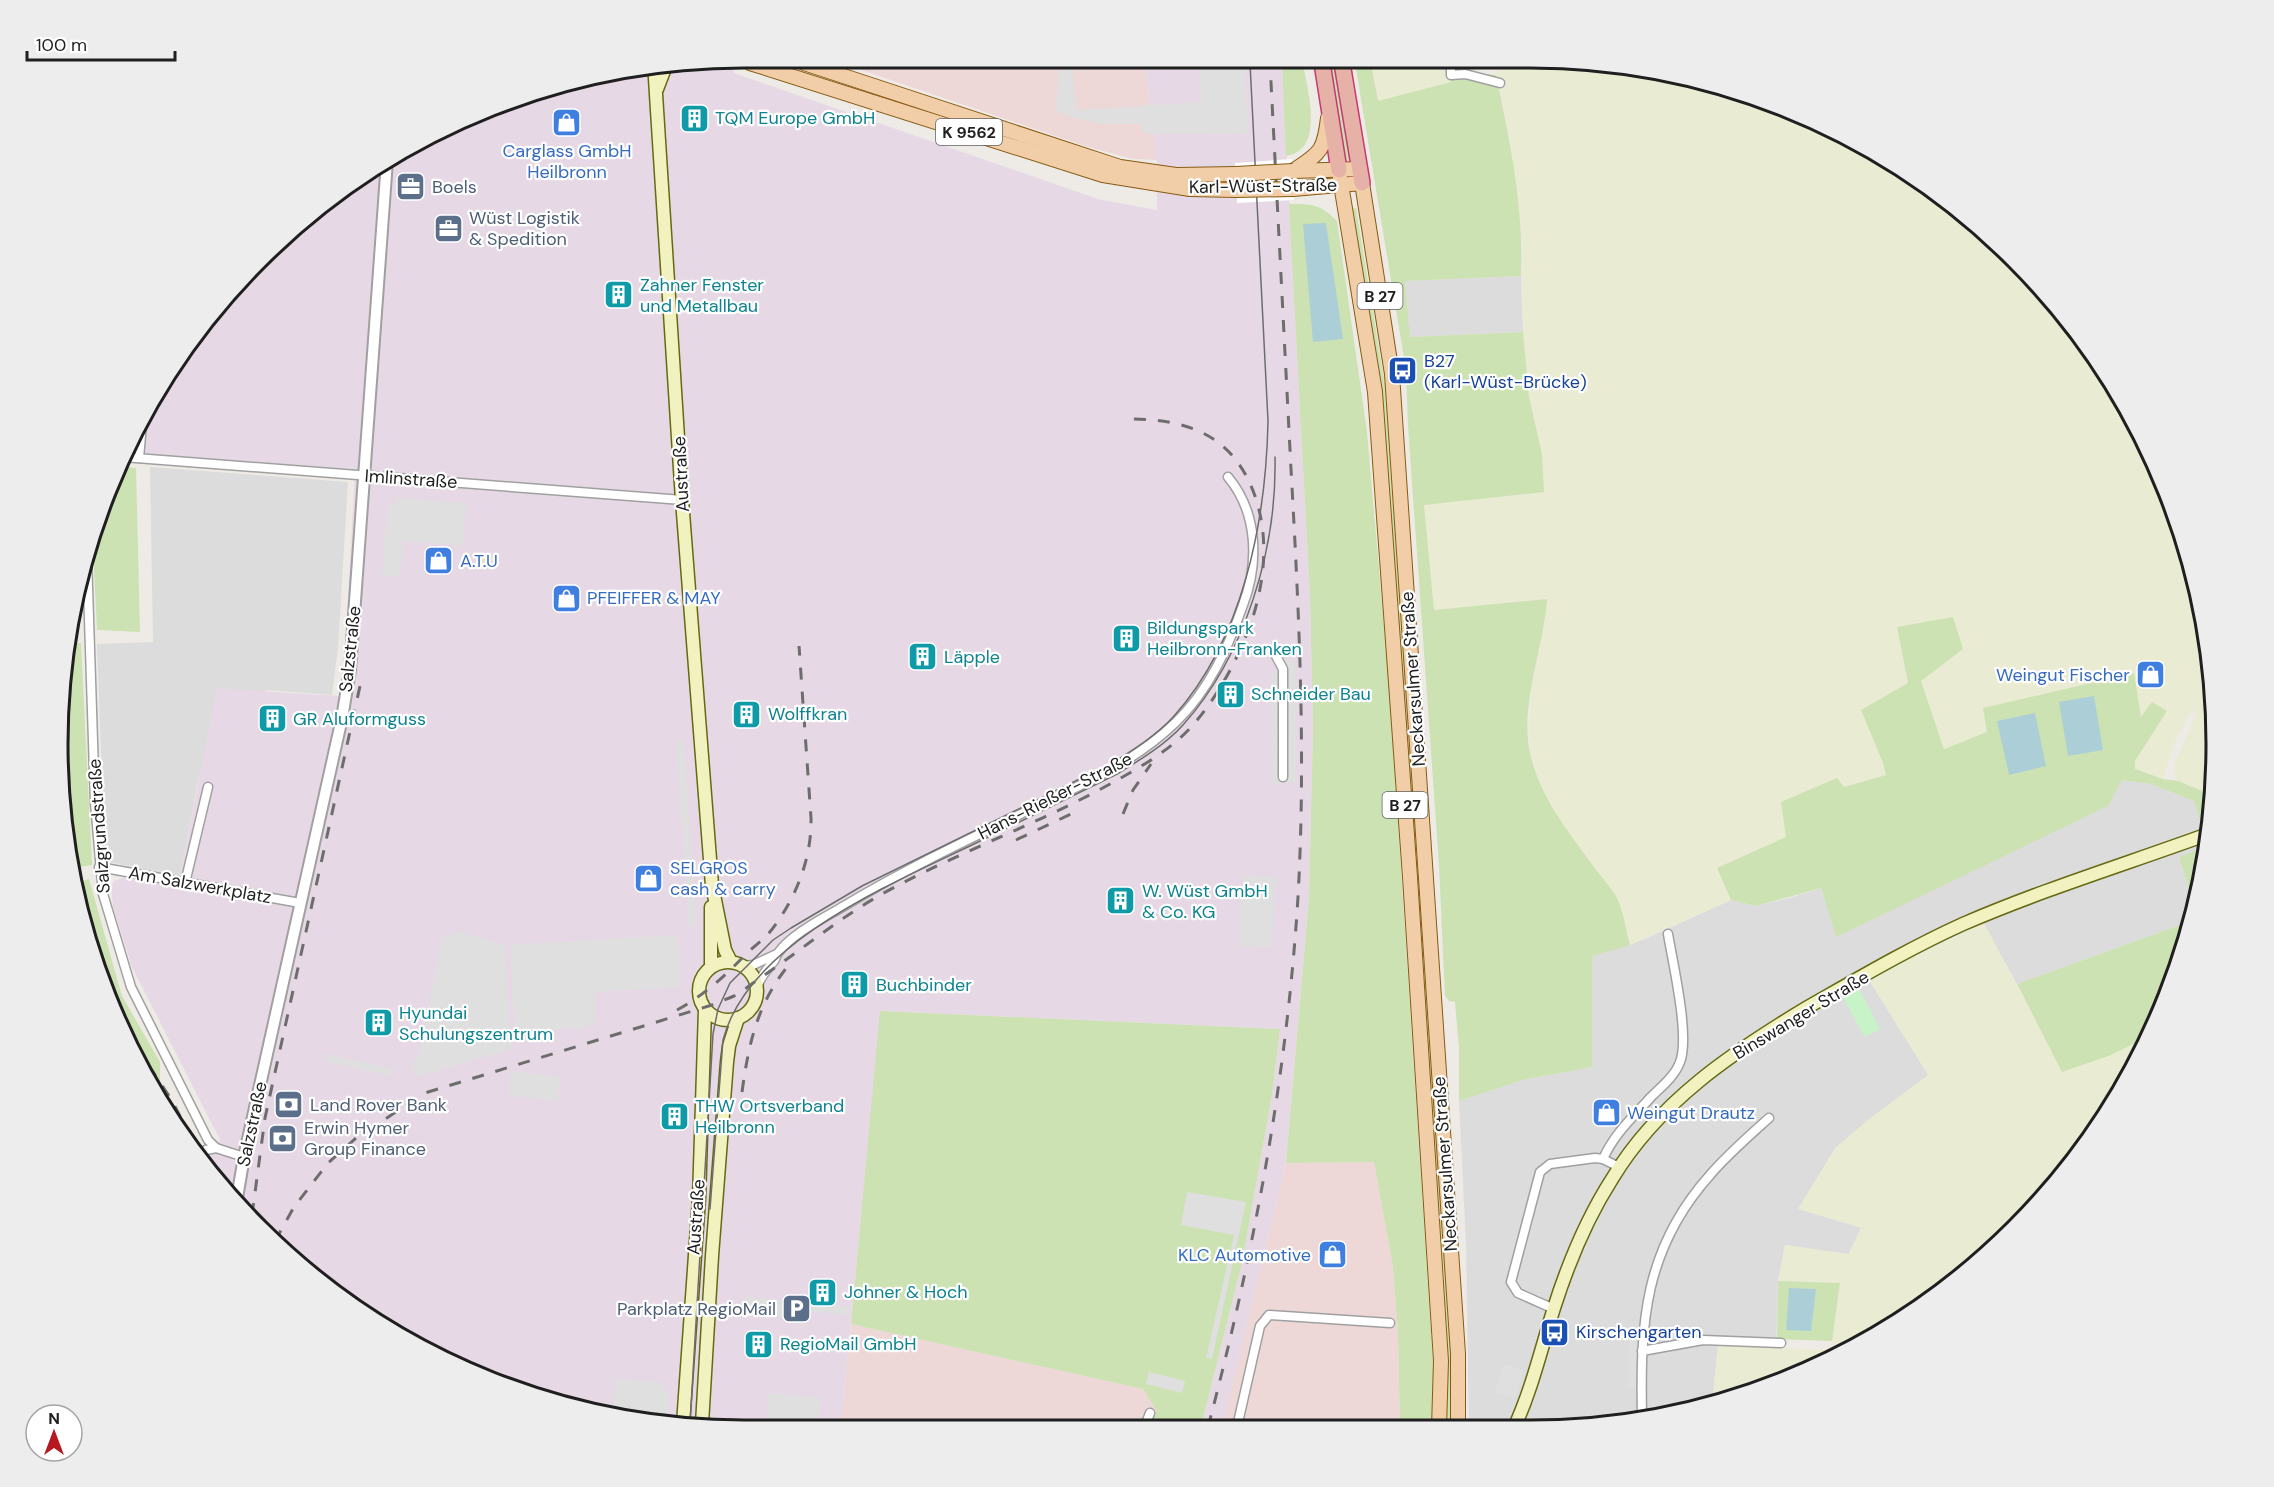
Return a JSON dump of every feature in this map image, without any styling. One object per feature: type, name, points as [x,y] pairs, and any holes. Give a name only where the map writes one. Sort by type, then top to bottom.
[{"type":"highway","name":"B 27","points":[[1323,68],[1339,170]]},
{"type":"highway","name":"B 27","points":[[1343,68],[1361,176]]},
{"type":"main road","name":"Karl-Wüst-Straße","points":[[766,68],[1103,175],[1190,189],[1236,190],[1341,185],[1361,176]]},
{"type":"main road","name":"Karl-Wüst-Straße","points":[[819,68],[1120,167],[1176,175],[1339,170],[1361,176]]},
{"type":"main road","points":[[656,93],[664,72]]},
{"type":"main road","name":"Austraße","points":[[655,73],[682,500],[712,885],[711,966],[703,975],[699,985],[699,996],[705,1009],[699,1198],[684,1417]]},
{"type":"main road","points":[[1293,171],[1320,152],[1329,113]]},
{"type":"main road","name":"B 27","points":[[1339,170],[1341,185]]},
{"type":"main road","name":"Neckarsulmer Straße","points":[[1361,176],[1392,374],[1458,1354],[1458,1420]]},
{"type":"main road","name":"Neckarsulmer Straße","points":[[1341,185],[1375,392],[1410,877],[1441,1361],[1439,1420]]},
{"type":"main road","name":"Binswanger Straße","points":[[1517,1420],[1531,1389],[1554,1309],[1583,1235],[1619,1167],[1670,1105],[1764,1033],[1963,924],[2200,837]]},
{"type":"main road","name":"Austraße","points":[[712,885],[725,950],[731,962]]},
{"type":"main road","points":[[711,966],[724,962],[743,966],[751,973],[757,987]]},
{"type":"main road","name":"Austraße","points":[[702,1418],[712,1256],[729,1046],[738,1018],[753,1005],[757,987]]},
{"type":"main road","points":[[705,1009],[715,1018],[730,1020],[738,1018]]},
{"type":"street","points":[[1451,68],[1451,75],[1465,74],[1500,82]]},
{"type":"street","name":"Salzstraße","points":[[238,1192],[342,718],[350,670],[386,170]]},
{"type":"street","points":[[131,457],[140,458],[141,437]]},
{"type":"street","name":"Imlinstraße","points":[[140,458],[682,500]]},
{"type":"street","name":"Hans-Rießer-Straße","points":[[757,987],[777,954],[796,936],[866,893],[983,832],[1115,769],[1141,752],[1177,721],[1209,683],[1231,638],[1251,580],[1253,559],[1248,512],[1240,492],[1228,477]]},
{"type":"street","name":"Salzgrundstraße","points":[[88,581],[102,894],[131,987],[208,1140],[216,1148]]},
{"type":"street","points":[[1276,656],[1283,669],[1283,777]]},
{"type":"street","points":[[185,883],[208,787]]},
{"type":"street","name":"Am Salzwerkplatz","points":[[99,867],[300,903]]},
{"type":"street","points":[[1603,1159],[1616,1136],[1677,1069],[1682,1056],[1684,1035],[1668,934]]},
{"type":"street","name":"Hans-Rießer-Straße","points":[[743,966],[753,965],[777,954]]},
{"type":"street","points":[[1642,1410],[1644,1319],[1653,1273],[1665,1243],[1678,1218],[1710,1175],[1769,1118]]},
{"type":"street","points":[[204,1151],[216,1148],[244,1157]]},
{"type":"street","points":[[1554,1309],[1518,1293],[1511,1282],[1540,1172],[1550,1164],[1595,1158],[1603,1159],[1619,1167]]},
{"type":"street","points":[[1239,1420],[1260,1326],[1269,1315],[1390,1323]]},
{"type":"street","points":[[1642,1351],[1703,1340],[1781,1342]]},
{"type":"street","points":[[1147,1420],[1150,1413]]},
{"type":"shaded area","points":[[733,68],[734,73],[1098,199],[1157,210],[1157,160],[1145,68],[1282,68],[1310,596],[1313,727],[1309,898],[1286,1163],[1224,1420],[1203,1420],[1242,1263],[1272,1095],[1280,1029],[881,1011],[841,1420],[744,1420],[655,1414],[612,1407],[526,1384],[445,1350],[405,1329],[332,1280],[265,1222],[208,1156],[220,1140],[132,967],[113,907],[111,887],[114,881],[125,877],[178,886],[217,688],[339,696],[345,653],[355,471],[134,453],[158,405],[181,368],[207,332],[265,265],[332,207],[368,181],[405,158],[485,119],[526,103],[612,80],[655,73]]},
{"type":"shaded area","points":[[856,68],[1145,68],[1157,160],[1133,159],[1085,146]]},
{"type":"shaded area","points":[[1059,68],[1072,68],[1076,110],[1202,102],[1200,68],[1245,68],[1248,134],[1142,133],[1141,124],[1100,124],[1056,111]]},
{"type":"shaded area","points":[[1521,276],[1523,332],[1410,337],[1405,281]]},
{"type":"shaded area","points":[[150,467],[348,482],[338,647],[332,695],[266,690],[199,777],[180,876],[109,862],[105,857],[97,644],[153,642]]},
{"type":"shaded area","points":[[396,498],[466,503],[463,546],[403,541],[400,576],[382,575],[388,504],[396,505]]},
{"type":"shaded area","points":[[1283,660],[1295,661],[1296,782],[1273,785],[1272,672],[1281,669]]},
{"type":"shaded area","points":[[676,740],[683,740],[697,926],[689,926]]},
{"type":"shaded area","points":[[2122,780],[2151,784],[2194,801],[2202,825],[2201,832],[2198,849],[2179,857],[2190,891],[2181,925],[2017,984],[1983,923],[1869,980],[1929,1075],[1868,1120],[1861,1228],[1848,1255],[1785,1245],[1778,1281],[1776,1347],[1718,1345],[1713,1394],[1662,1407],[1575,1418],[1469,1420],[1466,1245],[1459,1101],[1523,1080],[1592,1067],[1592,956],[1645,939],[1731,900],[1756,906],[1821,888],[1836,936]]},
{"type":"shaded area","points":[[1243,875],[1276,877],[1272,948],[1239,946]]},
{"type":"shaded area","points":[[460,932],[504,945],[512,1049],[416,1077],[412,1062],[418,1059],[442,938]]},
{"type":"shaded area","points":[[678,935],[681,987],[594,992],[596,1019],[591,1025],[583,1028],[515,1031],[510,945]]},
{"type":"shaded area","points":[[326,1054],[393,1069],[391,1076],[325,1061]]},
{"type":"shaded area","points":[[511,1071],[560,1077],[557,1101],[508,1095]]},
{"type":"shaded area","points":[[1374,1162],[1393,1267],[1398,1334],[1400,1420],[1224,1420],[1286,1163]]},
{"type":"shaded area","points":[[1187,1192],[1246,1202],[1212,1359],[1206,1358],[1234,1235],[1181,1225]]},
{"type":"shaded area","name":"Parkplatz RegioMail","points":[[746,1297],[851,1307],[850,1315],[804,1311],[803,1319],[744,1314]]},
{"type":"shaded area","points":[[851,1324],[1143,1389],[1158,1411],[1152,1420],[841,1420]]},
{"type":"shaded area","points":[[1629,1334],[1638,1335],[1637,1387],[1628,1387]]},
{"type":"shaded area","points":[[1504,1364],[1524,1370],[1515,1398],[1495,1392]]},
{"type":"shaded area","points":[[1149,1372],[1185,1381],[1182,1393],[1146,1384]]},
{"type":"shaded area","points":[[616,1379],[660,1382],[669,1396],[667,1415],[613,1407]]},
{"type":"shaded area","points":[[769,1393],[821,1398],[819,1420],[766,1420]]},
{"type":"green space","points":[[1282,68],[1304,68],[1310,103],[1310,131],[1306,143],[1298,151],[1286,156]]},
{"type":"green space","points":[[1329,68],[1337,68],[1350,148],[1348,163],[1345,163]]},
{"type":"green space","points":[[1356,68],[1372,68],[1378,101],[1451,82],[1450,68],[1468,68],[1479,73],[1496,75],[1518,200],[1521,276],[1405,281],[1410,337],[1523,332],[1529,397],[1542,454],[1544,492],[1424,505],[1434,610],[1547,599],[1530,699],[1528,738],[1531,757],[1542,788],[1558,817],[1618,900],[1630,945],[1592,956],[1592,1067],[1523,1080],[1459,1101],[1459,1048],[1455,1002],[1449,1001],[1445,996],[1439,865],[1406,370]]},
{"type":"green space","points":[[1372,68],[1450,68],[1451,82],[1378,101]]},
{"type":"green space","points":[[1495,68],[1575,69],[1662,80],[1748,103],[1829,137],[1906,181],[1942,207],[2009,265],[2067,332],[2093,368],[2137,445],[2171,526],[2194,612],[2201,655],[2205,699],[2205,792],[2178,781],[2174,774],[2175,761],[2197,713],[2192,710],[2173,745],[2163,779],[2135,769],[2135,761],[2167,711],[2141,718],[2134,673],[1983,709],[1988,732],[1944,749],[1921,680],[1963,649],[1897,627],[1908,683],[1883,763],[1886,775],[1843,787],[1786,837],[1717,868],[1731,900],[1630,945],[1618,900],[1559,820],[1542,788],[1530,756],[1531,690],[1545,621],[1546,599],[1434,610],[1424,505],[1544,492],[1542,454],[1528,397],[1523,332],[1522,248],[1510,141]]},
{"type":"green space","points":[[1289,204],[1315,206],[1326,211],[1337,221],[1367,432],[1389,683],[1434,1378],[1432,1420],[1400,1420],[1398,1334],[1393,1267],[1374,1162],[1286,1163],[1309,898],[1313,727],[1310,596]]},
{"type":"green space","points":[[1356,208],[1389,409],[1451,1346],[1451,1420],[1447,1420],[1444,1280],[1387,464],[1380,392],[1352,209]]},
{"type":"green space","points":[[1401,410],[1463,1326],[1464,1401]]},
{"type":"green space","points":[[127,467],[136,468],[140,632],[97,630],[94,560],[103,526]]},
{"type":"green space","points":[[1953,617],[1963,649],[1921,681],[1944,749],[1987,732],[1983,708],[2134,673],[2141,717],[2152,702],[2167,711],[2135,761],[2135,769],[2163,779],[2178,781],[2205,792],[2202,825],[2194,801],[2151,784],[2122,780],[2108,806],[1836,937],[1821,888],[1756,906],[1731,900],[1717,868],[1786,837],[1781,802],[1837,778],[1844,787],[1886,775],[1861,710],[1908,683],[1897,627]]},
{"type":"green space","points":[[75,643],[81,643],[92,865],[79,867],[69,788],[69,699]]},
{"type":"green space","points":[[2198,849],[2190,891],[2179,857]]},
{"type":"green space","points":[[89,879],[122,996],[160,1062],[160,1085],[137,1042],[103,961],[82,881]]},
{"type":"green space","points":[[1984,923],[2062,1071],[2137,1041],[2093,1119],[2067,1155],[2009,1222],[1942,1280],[1906,1306],[1831,1349],[1840,1283],[1778,1281],[1785,1245],[1849,1254],[1861,1228],[1798,1209],[1835,1148],[1928,1075],[1869,980]]},
{"type":"green space","points":[[2181,925],[2171,961],[2137,1042],[2111,1055],[2062,1072],[2017,984]]},
{"type":"green space","points":[[1858,987],[1880,1029],[1865,1037],[1842,996]]},
{"type":"green space","points":[[880,1011],[1280,1029],[1272,1095],[1242,1263],[1203,1420],[1152,1420],[1157,1411],[1143,1389],[851,1324]]},
{"type":"green space","points":[[1778,1281],[1840,1283],[1832,1341],[1777,1339]]},
{"type":"green space","points":[[1718,1345],[1829,1350],[1748,1384],[1713,1394]]},
{"type":"water","points":[[1326,223],[1343,339],[1313,342],[1303,224]]},
{"type":"water","points":[[2094,696],[2103,750],[2068,756],[2059,702]]},
{"type":"water","points":[[2035,713],[2046,766],[2009,775],[1997,721]]},
{"type":"water","points":[[1789,1288],[1816,1289],[1811,1331],[1786,1330]]},
{"type":"pier","points":[[1292,159],[1294,200],[1237,203],[1235,163]]},
{"type":"tram line","points":[[690,1417],[713,1034],[718,1009],[730,983],[773,940],[862,886],[1112,763],[1145,742],[1174,716],[1198,685],[1218,652],[1234,615],[1256,538],[1262,499],[1268,421],[1250,68]]},
{"type":"tram line","points":[[710,1209],[723,1040],[738,1005],[761,974],[792,946],[865,898],[1117,774],[1152,752],[1183,725],[1205,697],[1224,667],[1253,600],[1270,528],[1275,457]]},
{"type":"railway","points":[[1210,1420],[1240,1296],[1266,1164],[1286,1031],[1298,897],[1301,790],[1299,630],[1270,68]]},
{"type":"railway","points":[[279,1234],[294,1207],[328,1163],[356,1138],[425,1093],[712,1005],[734,996],[838,922],[882,894],[938,865],[1082,799],[1132,772],[1175,743],[1193,725],[1220,688],[1247,634],[1260,589],[1264,558],[1262,527],[1255,496],[1246,475],[1222,445],[1190,428],[1151,420],[1129,419]]},
{"type":"railway","points":[[677,1010],[713,985],[766,936],[787,907],[800,879],[809,849],[811,818],[799,646]]},
{"type":"railway","points":[[253,1209],[265,1118],[360,686]]},
{"type":"railway","points":[[1123,814],[1133,790],[1151,764]]},
{"type":"railway","points":[[1016,840],[1071,814]]},
{"type":"railway","points":[[742,1092],[757,1022],[771,991],[792,961]]},
{"type":"railway","points":[[152,1070],[183,1122]]},
{"type":"place","name":"TQM Europe GmbH","points":[[694,118]]},
{"type":"place","name":"Carglass GmbH Heilbronn","points":[[567,122]]},
{"type":"place","name":"Boels","points":[[411,187]]},
{"type":"place","name":"Wüst Logistik & Spedition","points":[[448,228]]},
{"type":"place","name":"Zahner Fenster und Metallbau","points":[[619,295]]},
{"type":"place","name":"B27 (Karl-Wüst-Brücke)","points":[[1403,371]]},
{"type":"place","name":"A.T.U","points":[[439,561]]},
{"type":"place","name":"PFEIFFER & MAY","points":[[566,598]]},
{"type":"place","name":"Bildungspark Heilbronn-Franken","points":[[1126,638]]},
{"type":"place","name":"Läpple","points":[[923,657]]},
{"type":"place","name":"Weingut Fischer","points":[[2151,675]]},
{"type":"place","name":"Schneider Bau","points":[[1230,694]]},
{"type":"place","name":"Wolffkran","points":[[747,714]]},
{"type":"place","name":"GR Aluformguss","points":[[272,719]]},
{"type":"place","name":"SELGROS cash & carry","points":[[649,878]]},
{"type":"place","name":"W. Wüst GmbH & Co. KG","points":[[1121,901]]},
{"type":"place","name":"Buchbinder","points":[[855,985]]},
{"type":"place","name":"Hyundai Schulungszentrum","points":[[378,1023]]},
{"type":"place","name":"Land Rover Bank","points":[[289,1105]]},
{"type":"place","name":"Weingut Drautz","points":[[1606,1113]]},
{"type":"place","name":"THW Ortsverband Heilbronn","points":[[674,1116]]},
{"type":"place","name":"Erwin Hymer Group Finance","points":[[283,1138]]},
{"type":"place","name":"KLC Automotive","points":[[1332,1255]]},
{"type":"place","name":"Johner & Hoch","points":[[823,1292]]},
{"type":"place","name":"Parkplatz RegioMail","points":[[797,1309]]},
{"type":"place","name":"Kirschengarten","points":[[1555,1332]]},
{"type":"place","name":"RegioMail GmbH","points":[[759,1344]]}]
